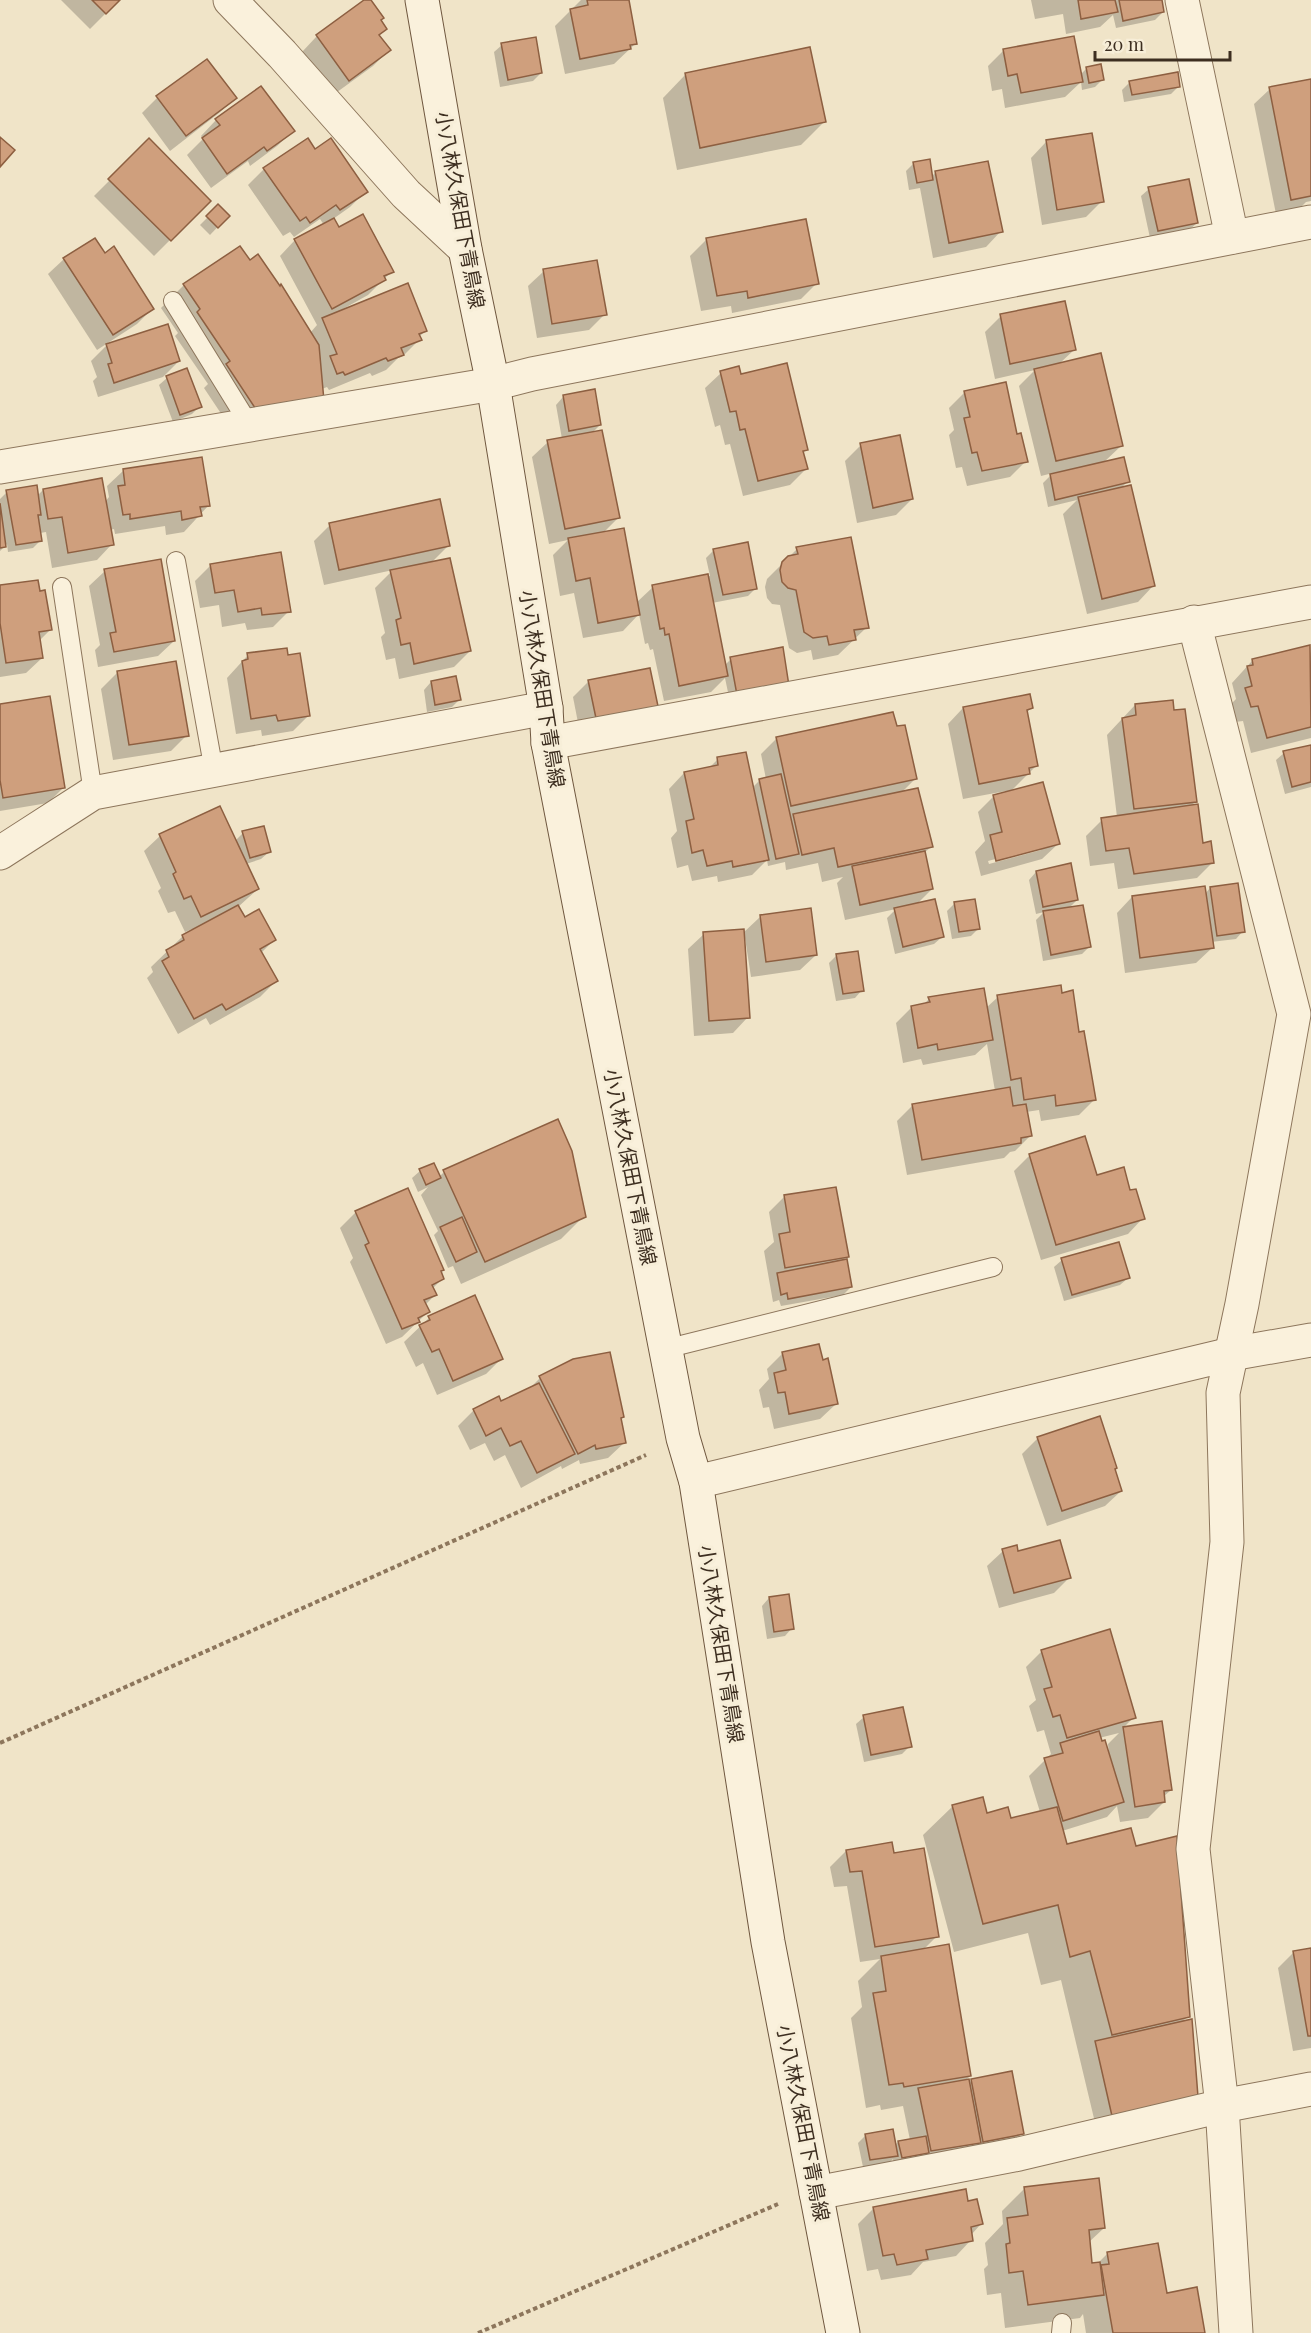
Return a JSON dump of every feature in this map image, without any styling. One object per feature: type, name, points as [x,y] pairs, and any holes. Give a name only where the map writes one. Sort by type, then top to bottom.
[{"type":"street","points":[[230,0],[282,54],[406,194],[465,249]]},
{"type":"street","name":"小八林久保田下青鳥線","points":[[422,0],[465,249],[493,384],[546,708],[548,743],[682,1438],[696,1482],[768,1942],[843,2333]]},
{"type":"street","points":[[1182,0],[1232,237]]},
{"type":"street","points":[[0,467],[493,384],[532,374],[1311,222]]},
{"type":"street","points":[[548,743],[1311,602]]},
{"type":"street","points":[[1194,622],[1294,1014],[1242,1304],[1223,1394],[1227,1542],[1193,1849],[1222,2106],[1236,2333]]},
{"type":"street","points":[[0,853],[93,793],[546,708]]},
{"type":"street","points":[[696,1482],[1230,1354],[1311,1340]]},
{"type":"street","points":[[816,2193],[1019,2154],[1222,2106],[1311,2088]]},
{"type":"lane","points":[[173,301],[249,424]]},
{"type":"lane","points":[[176,561],[214,771]]},
{"type":"lane","points":[[62,587],[93,793]]},
{"type":"lane","points":[[665,1349],[993,1267]]},
{"type":"path","points":[[0,1743],[682,1438]]},
{"type":"path","points":[[478,2333],[789,2200],[816,2193]]},
{"type":"building","points":[[92,0],[120,0],[106,14]]},
{"type":"building","points":[[364,0],[371,0],[384,18],[381,20],[387,29],[379,35],[391,50],[349,81],[316,35]]},
{"type":"building","points":[[587,0],[629,0],[637,44],[630,45],[631,49],[580,59],[570,9],[588,5]]},
{"type":"building","points":[[1078,0],[1115,0],[1118,12],[1081,19]]},
{"type":"building","points":[[1119,0],[1162,0],[1164,12],[1123,21]]},
{"type":"building","points":[[1074,36],[1083,82],[1021,93],[1017,74],[1008,76],[1003,49]]},
{"type":"building","points":[[536,37],[542,73],[508,80],[501,43]]},
{"type":"building","points":[[810,47],[826,122],[700,148],[685,73]]},
{"type":"building","points":[[207,59],[237,98],[186,136],[156,96]]},
{"type":"building","points":[[1101,64],[1104,80],[1089,83],[1086,67]]},
{"type":"building","points":[[1178,72],[1180,87],[1132,95],[1129,81]]},
{"type":"building","points":[[1311,79],[1311,196],[1291,200],[1269,87]]},
{"type":"building","points":[[261,86],[295,131],[267,151],[264,147],[227,174],[202,138],[220,125],[215,119]]},
{"type":"building","points":[[1092,133],[1104,202],[1057,210],[1046,140]]},
{"type":"building","points":[[0,137],[15,150],[0,167]]},
{"type":"building","points":[[149,138],[211,201],[171,241],[108,179]]},
{"type":"building","points":[[308,138],[315,149],[331,138],[368,192],[340,210],[336,205],[310,223],[306,217],[300,221],[263,168]]},
{"type":"building","points":[[930,159],[933,180],[917,183],[913,162]]},
{"type":"building","points":[[988,161],[1003,232],[949,243],[935,171]]},
{"type":"building","points":[[1189,179],[1198,223],[1158,231],[1148,187]]},
{"type":"building","points":[[218,204],[230,216],[218,228],[206,216]]},
{"type":"building","points":[[363,214],[394,272],[384,276],[386,280],[332,309],[294,239],[334,218],[339,227]]},
{"type":"building","points":[[806,219],[819,284],[748,298],[747,291],[717,296],[706,238]]},
{"type":"building","points":[[95,238],[105,253],[114,246],[154,309],[113,335],[63,258]]},
{"type":"building","points":[[240,246],[250,260],[258,254],[280,286],[281,284],[319,345],[324,401],[259,414],[226,364],[230,361],[197,312],[200,309],[183,284]]},
{"type":"building","points":[[597,260],[607,315],[552,324],[543,269]]},
{"type":"building","points":[[408,283],[427,331],[419,334],[422,340],[401,348],[404,355],[388,361],[386,358],[345,375],[343,372],[337,374],[330,356],[337,354],[322,318]]},
{"type":"building","points":[[1065,301],[1076,350],[1010,364],[1000,314]]},
{"type":"building","points":[[168,324],[180,361],[114,383],[108,364],[112,363],[106,344]]},
{"type":"building","points":[[1101,353],[1123,446],[1056,461],[1034,369]]},
{"type":"building","points":[[787,363],[808,450],[803,451],[808,469],[758,481],[745,429],[740,430],[736,411],[730,412],[720,371],[739,366],[741,374]]},
{"type":"building","points":[[187,368],[202,407],[180,415],[166,376]]},
{"type":"building","points":[[1006,382],[1017,434],[1021,433],[1028,462],[982,471],[977,452],[972,453],[964,418],[970,417],[964,391]]},
{"type":"building","points":[[595,389],[601,425],[569,431],[563,395]]},
{"type":"building","points":[[602,430],[620,518],[565,529],[547,440]]},
{"type":"building","points":[[900,435],[913,499],[873,508],[860,443]]},
{"type":"building","points":[[202,457],[210,506],[200,507],[202,516],[182,520],[181,511],[130,519],[130,514],[123,515],[118,486],[125,485],[123,469]]},
{"type":"building","points":[[1124,457],[1130,482],[1055,500],[1050,474]]},
{"type":"building","points":[[102,478],[114,545],[68,553],[62,517],[48,519],[43,489]]},
{"type":"building","points":[[37,485],[42,541],[16,545],[6,490]]},
{"type":"building","points":[[1131,485],[1155,586],[1102,599],[1078,497]]},
{"type":"building","points":[[440,499],[450,546],[339,570],[329,523]]},
{"type":"building","points":[[0,503],[6,547],[0,548]]},
{"type":"building","points":[[624,528],[640,615],[598,623],[590,578],[576,581],[568,538]]},
{"type":"building","points":[[851,537],[869,628],[854,630],[856,640],[829,645],[827,636],[813,638],[804,632],[796,590],[788,588],[782,582],[780,570],[782,562],[788,556],[798,554],[796,547]]},
{"type":"building","points":[[748,542],[757,589],[723,595],[713,549]]},
{"type":"building","points":[[281,552],[291,612],[262,615],[261,608],[238,612],[234,590],[215,593],[210,564]]},
{"type":"building","points":[[450,558],[471,651],[414,664],[410,643],[401,645],[396,620],[401,618],[390,570]]},
{"type":"building","points":[[161,559],[175,641],[114,652],[110,633],[116,632],[104,569]]},
{"type":"building","points":[[708,574],[728,676],[679,686],[669,634],[665,635],[664,628],[660,629],[652,585]]},
{"type":"building","points":[[38,580],[40,591],[45,590],[52,630],[39,632],[43,658],[6,663],[0,623],[0,585]]},
{"type":"building","points":[[1310,645],[1311,727],[1267,738],[1258,706],[1251,707],[1245,688],[1252,686],[1247,666],[1253,665],[1252,659]]},
{"type":"building","points":[[783,647],[789,686],[737,695],[730,657]]},
{"type":"building","points":[[287,648],[288,655],[300,653],[310,716],[278,721],[276,715],[251,719],[242,661],[248,659],[247,653]]},
{"type":"building","points":[[176,661],[189,736],[129,745],[117,671]]},
{"type":"building","points":[[650,668],[659,711],[597,723],[588,680]]},
{"type":"building","points":[[456,676],[461,700],[435,705],[431,681]]},
{"type":"building","points":[[1030,694],[1033,708],[1027,710],[1038,766],[1029,768],[1030,774],[979,784],[963,707]]},
{"type":"building","points":[[50,696],[65,788],[3,798],[0,780],[0,704]]},
{"type":"building","points":[[1173,700],[1174,710],[1185,709],[1197,802],[1134,809],[1122,718],[1136,715],[1135,704]]},
{"type":"building","points":[[893,712],[897,726],[905,725],[917,779],[791,806],[776,737]]},
{"type":"building","points":[[1311,745],[1311,782],[1292,787],[1283,751]]},
{"type":"building","points":[[746,752],[769,860],[733,867],[732,861],[707,866],[703,850],[692,853],[686,821],[694,819],[684,772],[718,765],[717,757]]},
{"type":"building","points":[[781,774],[799,854],[776,859],[759,779]]},
{"type":"building","points":[[1043,782],[1060,844],[996,861],[990,835],[1002,832],[993,795]]},
{"type":"building","points":[[918,788],[933,847],[838,867],[834,848],[802,855],[793,814]]},
{"type":"building","points":[[1198,804],[1203,843],[1211,841],[1214,863],[1134,874],[1129,848],[1106,851],[1101,818]]},
{"type":"building","points":[[220,806],[259,889],[201,917],[191,896],[184,899],[173,874],[176,872],[159,834]]},
{"type":"building","points":[[264,826],[271,852],[250,858],[242,831]]},
{"type":"building","points":[[925,851],[933,889],[860,905],[852,866]]},
{"type":"building","points":[[1071,863],[1078,900],[1043,907],[1036,871]]},
{"type":"building","points":[[1238,883],[1245,932],[1217,936],[1210,887]]},
{"type":"building","points":[[1205,886],[1214,948],[1140,958],[1132,896]]},
{"type":"building","points":[[935,899],[944,937],[903,947],[894,908]]},
{"type":"building","points":[[975,899],[980,929],[959,932],[954,902]]},
{"type":"building","points":[[238,905],[245,917],[259,909],[276,940],[260,949],[278,981],[226,1010],[222,1004],[194,1019],[162,961],[169,957],[166,950],[184,940],[182,935]]},
{"type":"building","points":[[1083,905],[1091,947],[1051,955],[1043,911]]},
{"type":"building","points":[[811,908],[817,955],[766,962],[760,915]]},
{"type":"building","points":[[744,929],[750,1018],[709,1021],[703,932]]},
{"type":"building","points":[[858,951],[864,991],[843,994],[836,954]]},
{"type":"building","points":[[1061,985],[1062,993],[1073,990],[1079,1032],[1084,1031],[1096,1100],[1056,1106],[1055,1095],[1024,1100],[1021,1078],[1011,1080],[997,995]]},
{"type":"building","points":[[984,988],[993,1040],[938,1050],[937,1044],[918,1048],[911,1006],[930,1002],[928,997]]},
{"type":"building","points":[[1010,1087],[1013,1106],[1026,1104],[1032,1136],[1021,1138],[1021,1143],[922,1160],[912,1104]]},
{"type":"building","points":[[558,1119],[572,1151],[586,1217],[485,1262],[443,1170]]},
{"type":"building","points":[[1085,1136],[1097,1175],[1124,1167],[1130,1190],[1136,1189],[1145,1219],[1056,1245],[1029,1154]]},
{"type":"building","points":[[434,1163],[441,1178],[426,1185],[419,1169]]},
{"type":"building","points":[[836,1187],[849,1257],[785,1268],[779,1234],[790,1232],[784,1195]]},
{"type":"building","points":[[408,1188],[444,1270],[441,1271],[444,1279],[432,1285],[437,1295],[424,1300],[430,1312],[418,1318],[420,1322],[402,1329],[365,1245],[369,1243],[355,1211]]},
{"type":"building","points":[[462,1217],[477,1252],[456,1262],[440,1227]]},
{"type":"building","points":[[1119,1242],[1130,1278],[1072,1295],[1061,1258]]},
{"type":"building","points":[[847,1259],[852,1287],[788,1299],[787,1293],[781,1295],[777,1273]]},
{"type":"building","points":[[475,1295],[503,1359],[453,1381],[439,1349],[432,1352],[419,1325],[430,1320],[428,1316]]},
{"type":"building","points":[[819,1344],[823,1360],[828,1358],[838,1404],[789,1414],[785,1392],[778,1393],[774,1373],[786,1370],[782,1352]]},
{"type":"building","points":[[610,1352],[624,1417],[621,1418],[626,1443],[596,1449],[595,1445],[578,1454],[539,1376],[573,1359]]},
{"type":"building","points":[[539,1383],[575,1454],[537,1473],[521,1441],[510,1446],[501,1428],[486,1436],[473,1409],[499,1396],[501,1401]]},
{"type":"building","points":[[1100,1416],[1122,1491],[1062,1511],[1037,1437]]},
{"type":"building","points":[[1060,1540],[1071,1578],[1014,1593],[1002,1549],[1017,1545],[1018,1551]]},
{"type":"building","points":[[789,1594],[794,1629],[774,1632],[769,1597]]},
{"type":"building","points":[[1110,1629],[1136,1718],[1067,1738],[1060,1715],[1053,1717],[1044,1689],[1052,1687],[1041,1650]]},
{"type":"building","points":[[903,1707],[912,1747],[871,1755],[863,1715]]},
{"type":"building","points":[[1162,1721],[1172,1790],[1164,1791],[1165,1802],[1135,1807],[1123,1727]]},
{"type":"building","points":[[1099,1731],[1102,1741],[1105,1740],[1124,1802],[1063,1821],[1044,1758],[1063,1753],[1060,1743]]},
{"type":"building","points":[[983,1797],[987,1813],[1008,1807],[1011,1818],[1057,1807],[1067,1844],[1131,1828],[1136,1846],[1177,1836],[1190,2017],[1112,2035],[1090,1951],[1070,1957],[1058,1905],[983,1924],[952,1805]]},
{"type":"building","points":[[892,1842],[894,1853],[924,1848],[939,1937],[875,1947],[862,1871],[850,1872],[846,1850]]},
{"type":"building","points":[[949,1944],[971,2076],[904,2087],[903,2083],[889,2085],[873,1993],[886,1991],[881,1956]]},
{"type":"building","points":[[1311,1948],[1311,2036],[1308,2036],[1293,1951]]},
{"type":"building","points":[[1192,2019],[1198,2097],[1112,2116],[1095,2041]]},
{"type":"building","points":[[1012,2071],[1024,2134],[983,2142],[971,2079]]},
{"type":"building","points":[[969,2079],[981,2143],[931,2151],[918,2088]]},
{"type":"building","points":[[893,2129],[898,2156],[870,2160],[865,2134]]},
{"type":"building","points":[[926,2136],[929,2153],[902,2158],[898,2141]]},
{"type":"building","points":[[1099,2178],[1105,2228],[1089,2230],[1092,2263],[1100,2262],[1104,2295],[1028,2305],[1023,2271],[1009,2273],[1006,2244],[1010,2243],[1007,2218],[1028,2215],[1024,2187]]},
{"type":"building","points":[[966,2189],[968,2201],[977,2199],[983,2224],[971,2227],[973,2241],[926,2250],[928,2259],[897,2265],[894,2254],[883,2256],[873,2207]]},
{"type":"building","points":[[1158,2243],[1167,2293],[1197,2287],[1205,2333],[1113,2333],[1101,2265],[1109,2264],[1107,2252]]}]
